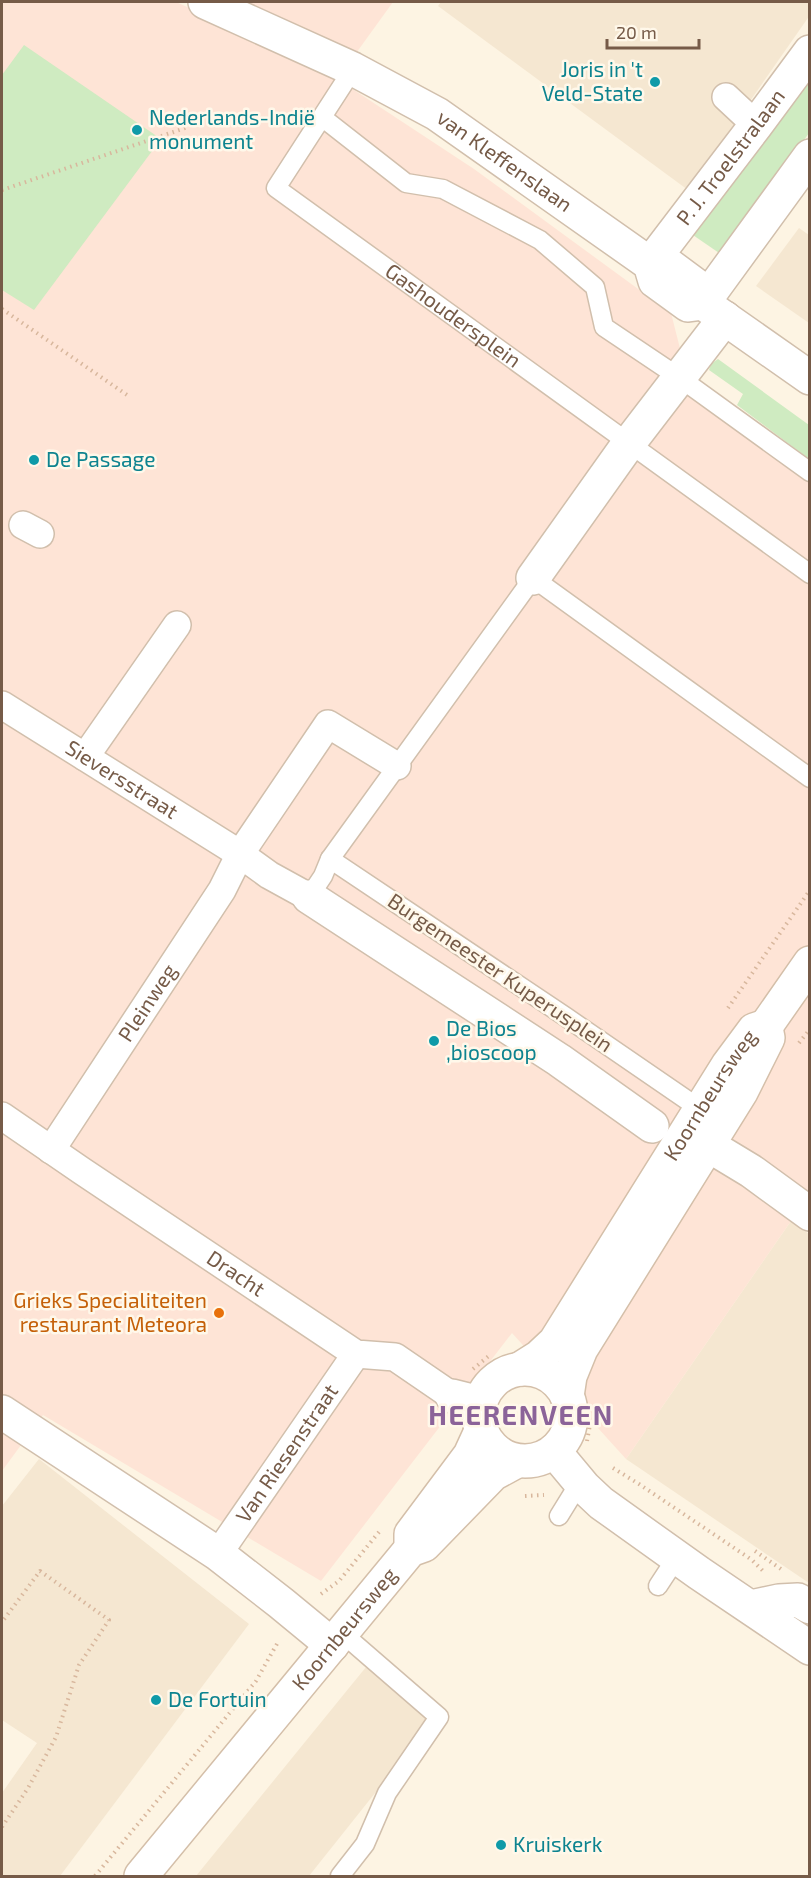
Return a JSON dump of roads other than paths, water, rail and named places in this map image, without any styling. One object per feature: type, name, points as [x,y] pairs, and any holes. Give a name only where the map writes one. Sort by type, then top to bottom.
[{"type":"street","name":"van Kleffenslaan","points":[[205,2],[352,69],[437,114],[650,264],[655,281],[688,305],[714,311]]},
{"type":"street","name":"P. J. Troelstralaan","points":[[650,264],[810,52]]},
{"type":"street","points":[[726,98],[756,125]]},
{"type":"street","points":[[533,578],[629,443],[680,378],[714,311],[810,156]]},
{"type":"street","points":[[714,311],[810,378]]},
{"type":"street","points":[[85,757],[177,625]]},
{"type":"street","name":"Sieversstraat","points":[[2,705],[240,854]]},
{"type":"street","points":[[240,854],[328,724],[397,766]]},
{"type":"street","name":"Burgemeester Kuperusplein","points":[[240,854],[269,875],[309,897],[559,1060],[652,1126]]},
{"type":"street","name":"Pleinweg","points":[[51,1150],[222,890],[240,854]]},
{"type":"street","points":[[766,1026],[810,963]]},
{"type":"street","name":"Koornbeursweg","points":[[520,1369],[548,1350],[560,1335],[728,1065],[754,1030],[766,1026],[768,1038],[744,1086],[574,1362],[567,1396]]},
{"type":"street","name":"Dracht","points":[[2,1116],[356,1354],[395,1357],[471,1410]]},
{"type":"street","points":[[708,1145],[751,1171],[810,1214]]},
{"type":"street","name":"Van Riesenstraat","points":[[219,1554],[356,1354]]},
{"type":"street","points":[[520,1369],[539,1371],[548,1375],[556,1381],[567,1396],[571,1411],[570,1426],[564,1440],[554,1451],[533,1461],[517,1461],[495,1450],[489,1445],[471,1410],[502,1374],[520,1369]]},
{"type":"street","name":"Koornbeursweg","points":[[141,1876],[345,1643],[410,1550],[411,1534],[470,1455],[471,1410]]},
{"type":"street","points":[[12,1419],[219,1554],[297,1616],[345,1643]]},
{"type":"street","points":[[554,1451],[593,1474],[601,1503],[810,1648]]},
{"type":"street","name":"Koornbeursweg","points":[[410,1550],[424,1545],[493,1474],[517,1461]]},
{"type":"street","points":[[751,1607],[779,1601],[798,1600],[810,1607]]},
{"type":"lane","points":[[352,69],[323,118],[406,183],[443,189],[540,240],[595,287],[604,327],[680,378],[810,472]]},
{"type":"lane","name":"Gashoudersplein","points":[[323,118],[276,188],[629,443]]},
{"type":"lane","points":[[629,443],[810,574]]},
{"type":"lane","points":[[309,897],[323,876],[330,859],[533,578],[810,778]]},
{"type":"lane","name":"Burgemeester Kuperusplein","points":[[330,859],[557,1010],[700,1109]]},
{"type":"lane","points":[[559,1516],[593,1474]]},
{"type":"lane","points":[[658,1586],[677,1557]]},
{"type":"lane","points":[[340,1876],[365,1844],[387,1793],[439,1717],[345,1643]]},
{"type":"place","name":"Joris in 't Veld-State","points":[[655,82]]},
{"type":"place","name":"Nederlands-Indië monument","points":[[137,130]]},
{"type":"place","name":"De Passage","points":[[34,460]]},
{"type":"place","name":"De Bios ,bioscoop","points":[[434,1041]]},
{"type":"place","name":"Grieks Specialiteiten restaurant Meteora","points":[[219,1313]]},
{"type":"place","name":"De Fortuin","points":[[156,1700]]},
{"type":"place","name":"Kruiskerk","points":[[501,1845]]},
{"type":"district","name":"HEERENVEEN","points":[[521,1416]]}]
